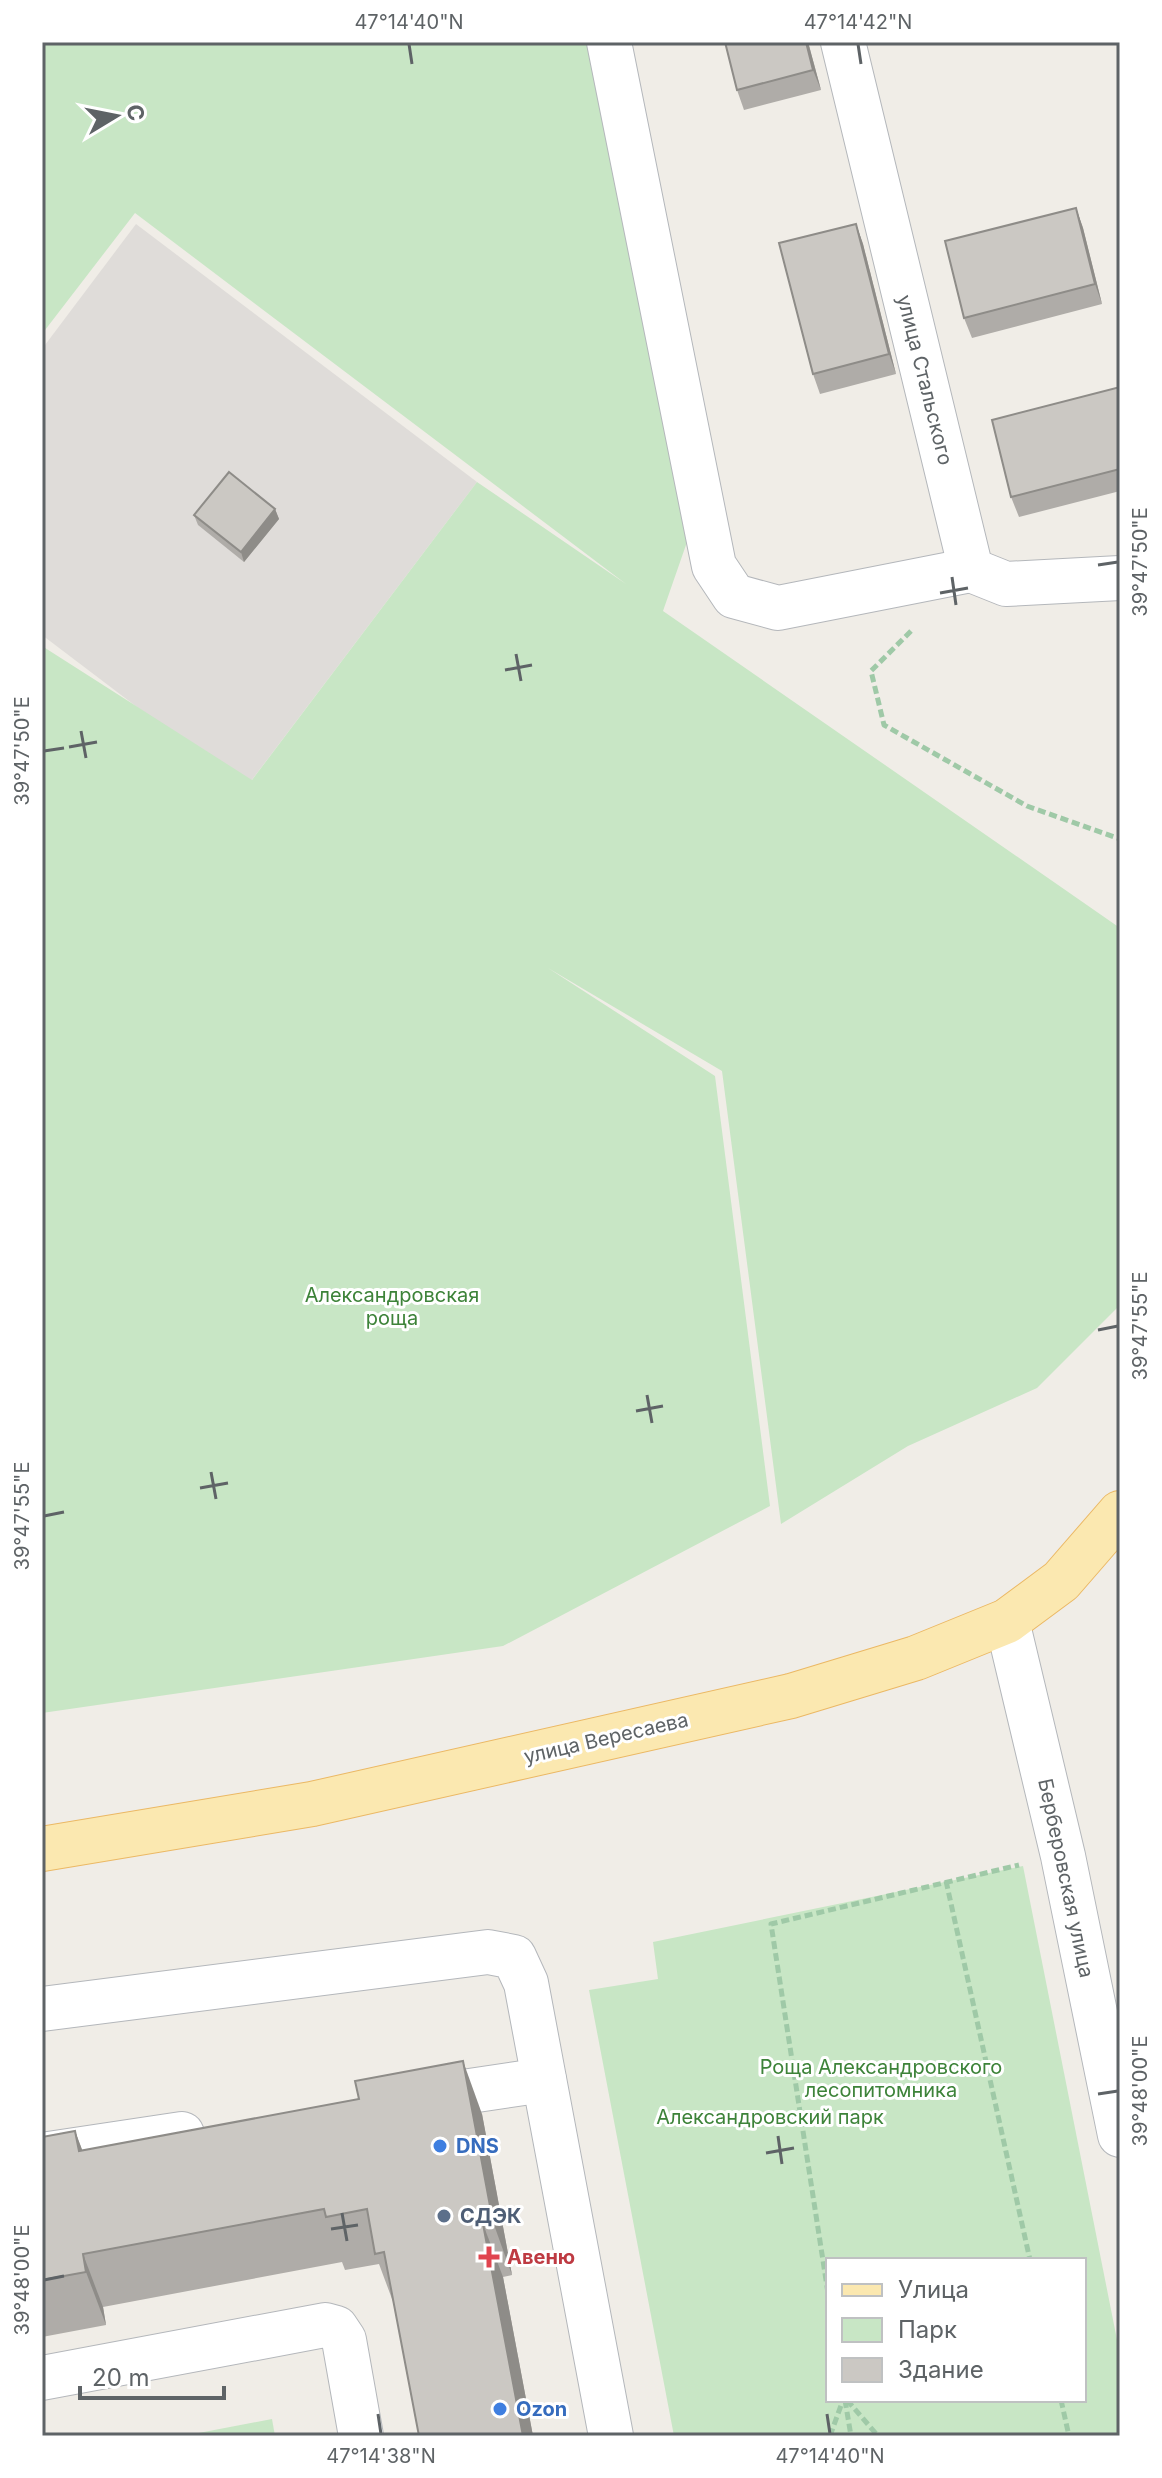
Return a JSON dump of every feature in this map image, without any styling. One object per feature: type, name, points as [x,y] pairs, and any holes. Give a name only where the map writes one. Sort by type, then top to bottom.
[{"type":"main road","name":"улица Вересаева","points":[[42,1849],[312,1804],[791,1696],[916,1658],[1007,1621],[1061,1581],[1120,1513]]},
{"type":"street","points":[[609,42],[714,566],[734,596],[778,608],[971,570],[1006,584],[1120,578]]},
{"type":"street","name":"улица Стальского","points":[[843,42],[971,570]]},
{"type":"street","name":"Берберовская улица","points":[[1007,1621],[1063,1856],[1120,2135]]},
{"type":"street","points":[[42,2009],[488,1952],[514,1957],[526,1983],[611,2436]]},
{"type":"street","points":[[372,2105],[544,2080]]},
{"type":"street","points":[[42,2155],[215,2129]]},
{"type":"street","points":[[42,2378],[325,2325],[336,2328],[344,2340],[361,2436]]},
{"type":"path","points":[[915,626],[871,671],[884,725],[1027,806],[1120,839]]},
{"type":"path","points":[[826,2280],[771,1924],[1063,1856]]},
{"type":"path","points":[[946,1881],[1030,2258]]},
{"type":"path","points":[[830,2436],[844,2402]]},
{"type":"path","points":[[845,2402],[851,2436]]},
{"type":"path","points":[[847,2402],[878,2436]]},
{"type":"path","points":[[1061,2402],[1069,2436]]},
{"type":"shaded area","points":[[136,224],[477,482],[245,789],[42,635],[42,349]]},
{"type":"green space","name":"Александровская роща","points":[[42,42],[590,42],[687,542],[663,611],[1120,928],[1120,1305],[1037,1388],[908,1446],[781,1524],[722,1071],[548,968],[715,1076],[770,1506],[503,1646],[42,1713],[42,646],[252,780],[477,482],[626,584],[135,213],[42,334]]},
{"type":"green space","name":"Роща Александровского лесопитомника","points":[[1023,1866],[1120,2355],[1120,2436],[674,2436],[589,1990],[658,1979],[653,1942]]},
{"type":"green space","points":[[272,2419],[275,2436],[183,2436]]},
{"type":"building","points":[[725,42],[806,42],[813,70],[737,90]]},
{"type":"building","points":[[1076,208],[1095,284],[964,318],[945,241]]},
{"type":"building","points":[[856,224],[889,354],[813,374],[779,243]]},
{"type":"building","points":[[1120,387],[1120,469],[1011,497],[992,420]]},
{"type":"building","points":[[229,472],[275,509],[241,552],[194,515]]},
{"type":"building","points":[[463,2061],[493,2222],[483,2224],[523,2436],[419,2436],[384,2252],[375,2254],[367,2209],[326,2217],[324,2209],[83,2254],[86,2272],[42,2280],[42,2137],[75,2131],[79,2151],[359,2099],[355,2081]]},
{"type":"place","name":"DNS","points":[[440,2146]]},
{"type":"place","name":"СДЭК","points":[[444,2216]]},
{"type":"place","name":"Авеню","points":[[489,2257]]},
{"type":"place","name":"Ozon","points":[[500,2409]]},
{"type":"park label","name":"Александровский парк","points":[[770,2117]]}]
